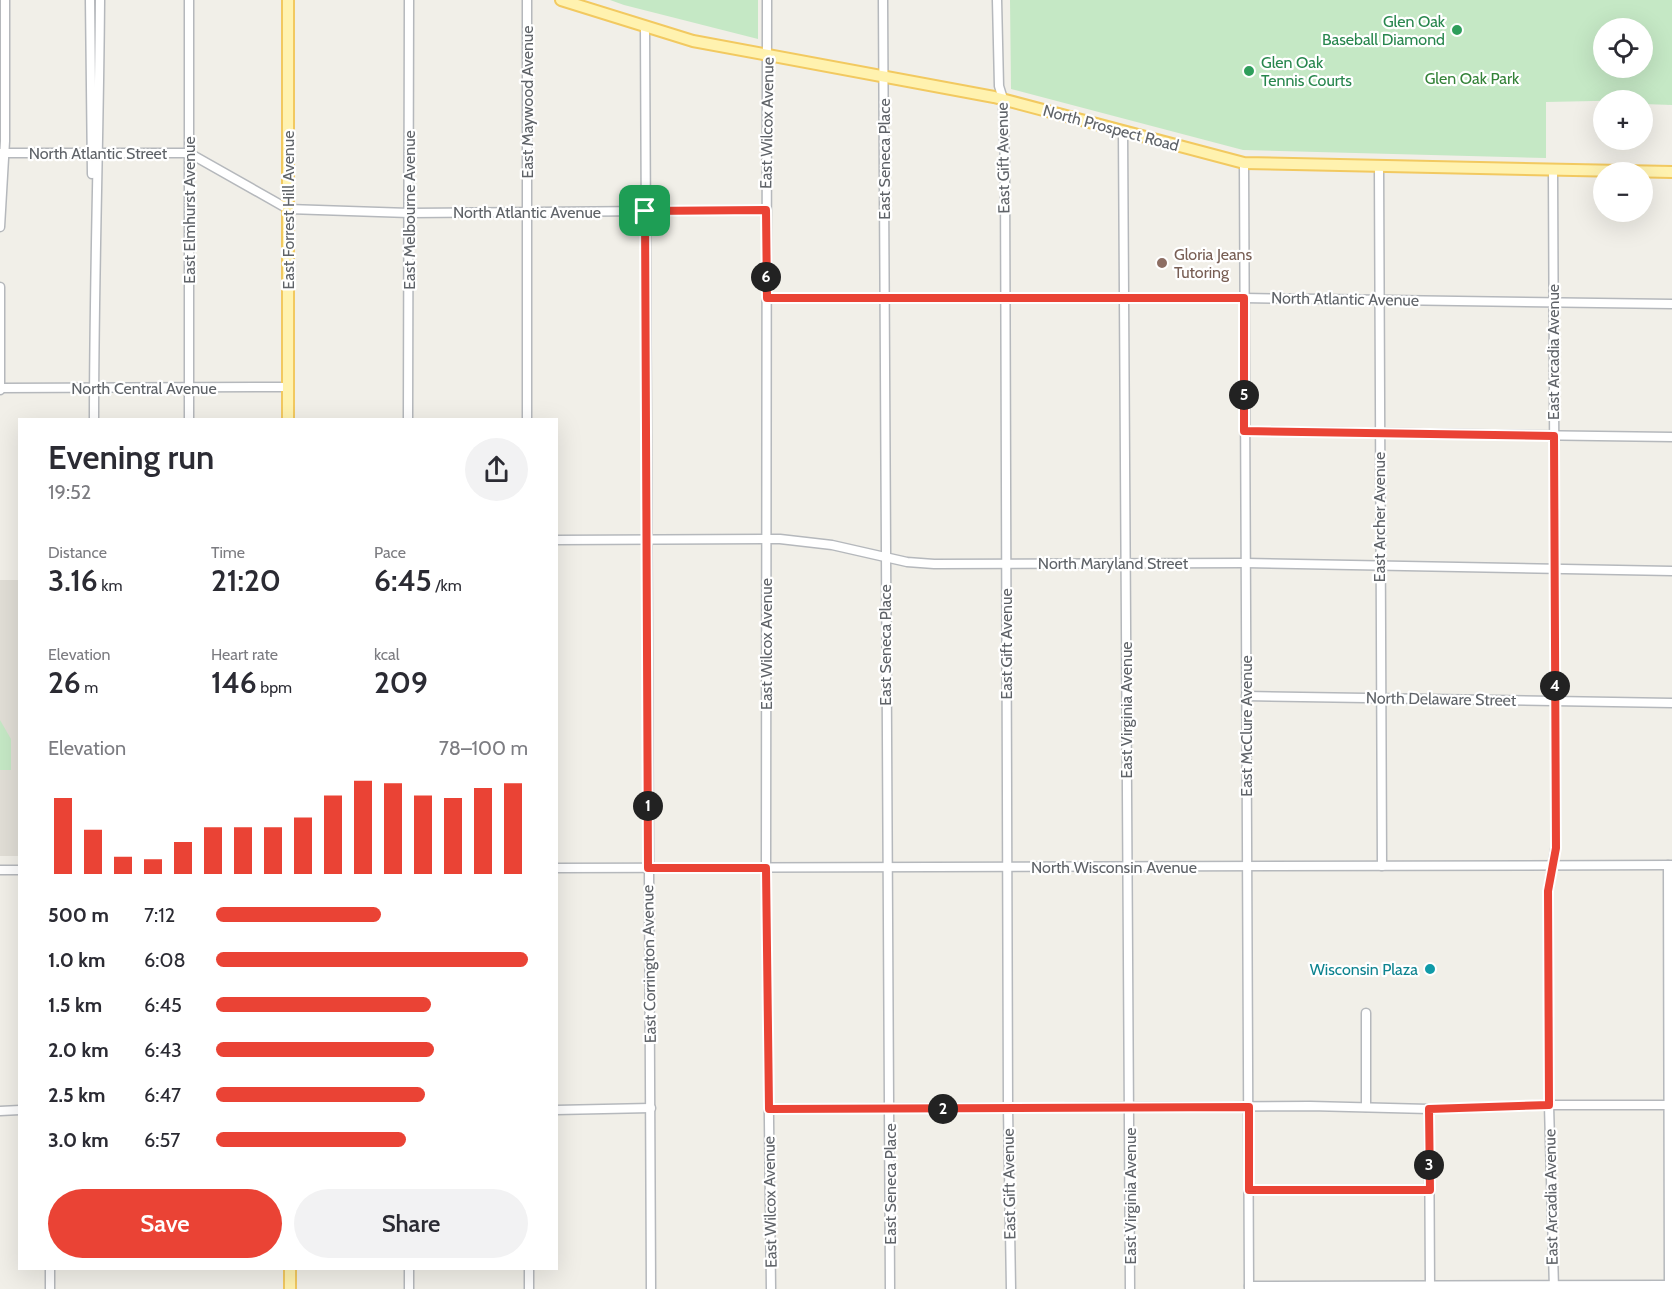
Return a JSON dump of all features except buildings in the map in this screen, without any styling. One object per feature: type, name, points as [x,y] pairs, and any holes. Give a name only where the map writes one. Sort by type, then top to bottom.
[{"type":"main road","name":"East Forrest Hill Avenue","points":[[288,0],[288,418]]},
{"type":"main road","name":"North Prospect Road","points":[[561,0],[645,28],[767,55],[1003,99],[1244,163],[1672,172]]},
{"type":"main road","points":[[290,1270],[290,1289]]},
{"type":"street","points":[[0,227],[5,0]]},
{"type":"street","points":[[90,0],[95,153]]},
{"type":"street","points":[[94,418],[95,153],[100,0]]},
{"type":"street","name":"East Elmhurst Avenue","points":[[189,0],[189,418]]},
{"type":"street","name":"East Melbourne Avenue","points":[[408,418],[409,0]]},
{"type":"street","name":"East Maywood Avenue","points":[[527,0],[527,418]]},
{"type":"street","name":"East Wilcox Avenue","points":[[767,0],[766,868],[771,1289]]},
{"type":"street","name":"East Seneca Place","points":[[883,0],[890,1289]]},
{"type":"street","name":"East Gift Avenue","points":[[998,0],[999,86],[1003,99],[1005,297],[1008,1108],[1011,1289]]},
{"type":"street","name":"East Corrington Avenue","points":[[645,28],[651,1289]]},
{"type":"street","name":"East Virginia Avenue","points":[[1123,132],[1130,1289]]},
{"type":"street","name":"North Atlantic Street","points":[[2,153],[189,153],[288,209]]},
{"type":"street","name":"East McClure Avenue","points":[[1244,163],[1249,1287]]},
{"type":"street","name":"East Archer Avenue","points":[[1378,167],[1382,866]]},
{"type":"street","name":"East Arcadia Avenue","points":[[1553,171],[1556,848],[1548,891],[1549,1105],[1554,1288]]},
{"type":"street","name":"North Atlantic Avenue","points":[[288,209],[409,213],[766,210]]},
{"type":"street","points":[[0,287],[0,389]]},
{"type":"street","name":"North Atlantic Avenue","points":[[767,298],[1124,297],[1672,304]]},
{"type":"street","name":"North Central Avenue","points":[[0,389],[288,387]]},
{"type":"street","points":[[1244,431],[1672,437]]},
{"type":"street","name":"North Maryland Street","points":[[558,540],[766,539],[825,544],[920,563],[1245,563],[1672,571]]},
{"type":"street","name":"North Delaware Street","points":[[1246,696],[1672,703]]},
{"type":"street","points":[[1249,1287],[1670,1286],[1670,865]]},
{"type":"street","name":"North Wisconsin Avenue","points":[[558,868],[1670,865]]},
{"type":"street","points":[[0,870],[18,870]]},
{"type":"street","points":[[1366,1013],[1366,1107]]},
{"type":"street","points":[[769,1109],[1366,1107],[1429,1109],[1549,1105],[1670,1105]]},
{"type":"street","points":[[558,1110],[651,1108]]},
{"type":"street","points":[[1429,1109],[1430,1287]]},
{"type":"street","points":[[0,1111],[18,1110]]},
{"type":"street","points":[[1249,1190],[1430,1190]]},
{"type":"street","points":[[50,1270],[50,1289]]},
{"type":"street","points":[[409,1270],[409,1289]]},
{"type":"street","points":[[529,1270],[529,1289]]},
{"type":"shaded area","points":[[0,580],[18,580],[18,856],[0,856]]},
{"type":"green space","points":[[610,0],[758,0],[758,39],[624,5]]},
{"type":"green space","name":"Glen Oak Park","points":[[1010,0],[1672,0],[1672,105],[1653,104],[1653,90],[1593,90],[1593,101],[1546,102],[1546,158],[1243,150],[1011,89]]},
{"type":"green space","points":[[0,720],[11,739],[11,770],[0,770]]},
{"type":"place","name":"Glen Oak Baseball Diamond","points":[[1457,30]]},
{"type":"place","name":"Glen Oak Tennis Courts","points":[[1249,71]]},
{"type":"place","name":"Gloria Jeans Tutoring","points":[[1162,263]]},
{"type":"place","name":"Wisconsin Plaza","points":[[1430,969]]},
{"type":"route","points":[[766,210],[767,298],[1244,298],[1244,431],[1554,436],[1556,848],[1548,891],[1549,1105],[1429,1109],[1430,1190],[1249,1190],[1249,1107],[769,1109],[766,868],[648,868],[645,211],[766,210]]}]
